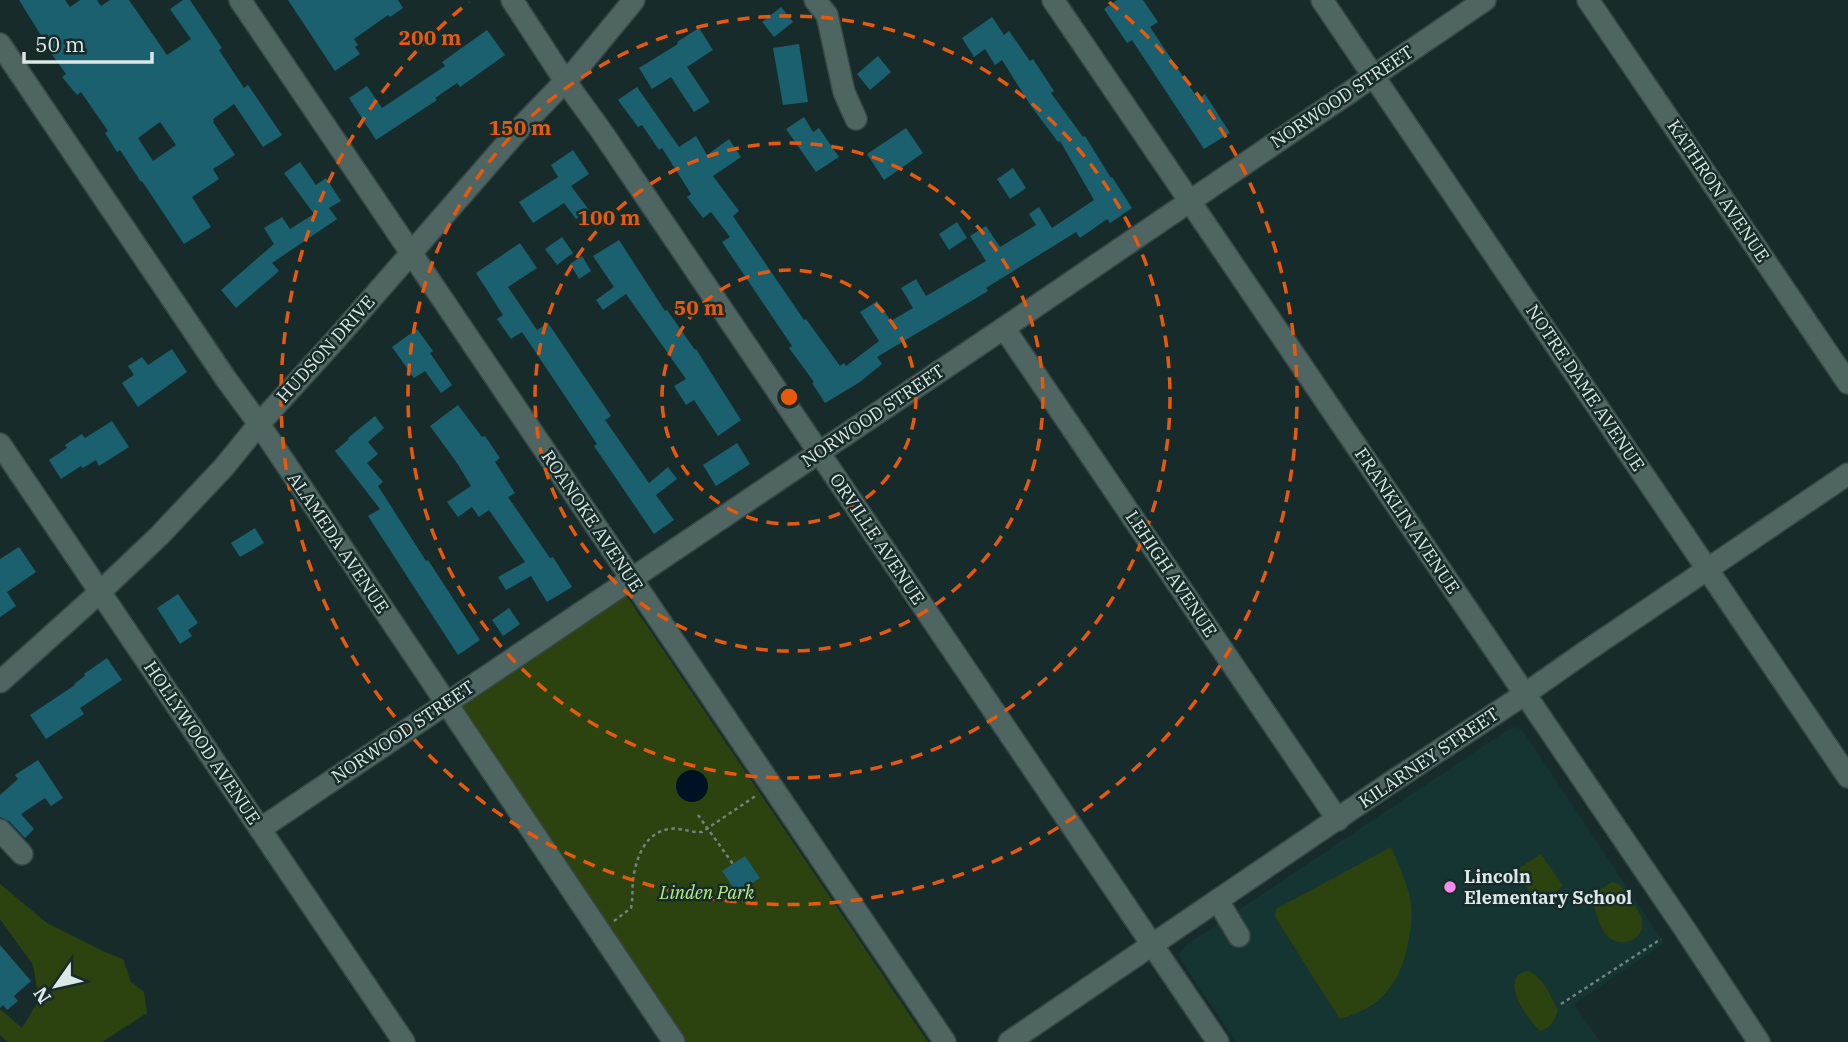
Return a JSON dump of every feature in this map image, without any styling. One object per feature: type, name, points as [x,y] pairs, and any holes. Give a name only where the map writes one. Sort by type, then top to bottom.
[{"type":"street","name":"ROANOKE AVENUE","points":[[240,0],[945,1042]]},
{"type":"street","name":"ORVILLE AVENUE","points":[[512,0],[1218,1042]]},
{"type":"street","name":"HUDSON DRIVE","points":[[0,681],[159,536],[224,467],[634,0]]},
{"type":"street","points":[[815,0],[827,15],[844,92],[856,119]]},
{"type":"street","name":"FRANKLIN AVENUE","points":[[1053,0],[1759,1042]]},
{"type":"street","name":"NOTRE DAME AVENUE","points":[[1322,0],[1848,776]]},
{"type":"street","name":"NORWOOD STREET","points":[[260,829],[632,580],[1485,0]]},
{"type":"street","name":"KATHRON AVENUE","points":[[1588,0],[1848,383]]},
{"type":"street","name":"ALAMEDA AVENUE","points":[[0,44],[674,1042]]},
{"type":"street","name":"LEHIGH AVENUE","points":[[1004,328],[1338,820]]},
{"type":"street","name":"HOLLYWOOD AVENUE","points":[[0,444],[404,1042]]},
{"type":"street","name":"KILARNEY STREET","points":[[1009,1042],[1848,474]]},
{"type":"street","points":[[0,830],[22,854]]},
{"type":"street","points":[[1218,901],[1239,936]]},
{"type":"path","points":[[599,930],[631,908],[633,879],[639,855],[650,838],[673,828],[702,832],[771,785]]},
{"type":"path","points":[[698,815],[733,864]]},
{"type":"path","points":[[1561,1004],[1661,939]]},
{"type":"shaded area","name":"Lincoln Elementary School","points":[[1516,727],[1523,731],[1664,943],[1574,1004],[1600,1042],[1236,1042],[1182,962],[1179,953],[1188,944],[1509,729]]},
{"type":"shaded area","points":[[692,770],[703,775],[708,786],[703,797],[692,802],[681,797],[676,786],[681,775]]},
{"type":"green space","name":"Linden Park","points":[[626,595],[928,1042],[687,1042],[461,707]]},
{"type":"green space","points":[[1391,847],[1411,904],[1411,926],[1403,962],[1385,994],[1366,1009],[1340,1019],[1275,917],[1276,909]]},
{"type":"green space","points":[[1541,854],[1563,886],[1539,905],[1515,871]]},
{"type":"green space","points":[[1612,882],[1619,884],[1641,916],[1640,932],[1630,941],[1610,938],[1604,932],[1595,909],[1591,895]]},
{"type":"green space","points":[[0,884],[47,923],[123,959],[131,982],[144,992],[147,1013],[102,1042],[8,1042],[0,1035],[0,1009],[22,1028],[39,1000],[33,965],[0,919]]},
{"type":"green space","points":[[1528,971],[1542,982],[1558,1010],[1552,1023],[1541,1031],[1523,1009],[1515,989],[1519,974]]},
{"type":"building","points":[[19,0],[65,0],[70,7],[80,0],[97,0],[101,6],[110,0],[129,0],[167,55],[191,39],[170,9],[183,0],[190,0],[222,48],[219,50],[244,88],[248,85],[282,135],[263,147],[234,104],[213,119],[235,155],[213,169],[219,179],[192,197],[211,227],[184,244],[120,150],[117,152],[105,133],[108,131],[81,92],[77,95],[62,77],[66,74]],"holes":[[[160,122],[176,145],[153,161],[138,138]]]},
{"type":"building","points":[[288,0],[398,0],[403,8],[390,17],[388,15],[354,39],[360,54],[335,71]]},
{"type":"building","points":[[1117,0],[1143,0],[1158,22],[1150,27],[1198,99],[1205,94],[1230,133],[1204,149],[1132,40],[1127,43],[1104,9]]},
{"type":"building","points":[[781,7],[793,22],[774,37],[762,22]]},
{"type":"building","points":[[992,17],[1004,35],[1009,31],[1030,61],[1033,59],[1054,91],[1051,93],[1083,137],[1085,136],[1132,208],[1110,223],[1107,219],[1080,238],[1076,232],[986,288],[988,291],[877,357],[882,364],[860,382],[825,403],[812,383],[814,382],[789,348],[792,346],[722,242],[730,237],[711,212],[703,218],[687,197],[691,194],[662,148],[659,150],[642,125],[638,127],[618,100],[637,87],[679,147],[696,136],[707,155],[729,139],[741,157],[713,176],[739,211],[733,216],[804,320],[806,319],[840,366],[844,363],[846,366],[879,341],[860,312],[877,301],[891,321],[913,308],[901,288],[916,279],[926,296],[986,261],[970,236],[986,226],[1000,247],[1036,225],[1029,214],[1039,207],[1052,228],[1094,200],[1060,141],[1058,142],[1031,106],[1002,60],[995,65],[985,49],[974,57],[962,38]]},
{"type":"building","points":[[699,28],[713,50],[687,67],[710,102],[694,112],[671,77],[652,89],[639,68]]},
{"type":"building","points":[[487,30],[505,55],[460,87],[457,83],[435,98],[437,100],[376,140],[349,98],[367,86],[382,108],[445,66],[442,62]]},
{"type":"building","points":[[799,44],[808,102],[783,105],[773,48]]},
{"type":"building","points":[[878,56],[891,72],[870,90],[857,74]]},
{"type":"building","points":[[804,117],[813,132],[819,128],[839,157],[816,172],[786,129]]},
{"type":"building","points":[[906,128],[923,153],[884,180],[867,154]]},
{"type":"building","points":[[573,150],[589,174],[571,186],[589,210],[576,219],[564,203],[533,223],[519,202],[558,177],[551,165]]},
{"type":"building","points":[[300,162],[316,185],[326,178],[341,201],[329,208],[337,219],[272,263],[279,271],[236,308],[221,290],[274,244],[264,228],[282,217],[290,229],[314,214],[284,173]]},
{"type":"building","points":[[1013,168],[1026,188],[1010,199],[997,179]]},
{"type":"building","points":[[957,222],[967,238],[949,250],[939,234]]},
{"type":"building","points":[[562,237],[573,253],[557,265],[545,249]]},
{"type":"building","points":[[619,240],[665,311],[667,310],[696,349],[741,420],[718,436],[694,400],[686,405],[674,386],[686,379],[626,294],[603,310],[596,300],[614,287],[593,256]]},
{"type":"building","points":[[520,243],[537,268],[508,287],[537,330],[548,323],[611,416],[605,420],[649,483],[668,467],[677,479],[656,495],[674,520],[654,534],[522,332],[511,339],[497,319],[503,315],[476,273]]},
{"type":"building","points":[[582,256],[591,271],[579,279],[570,264]]},
{"type":"building","points":[[417,329],[452,385],[441,393],[425,371],[414,378],[392,347]]},
{"type":"building","points":[[172,349],[187,372],[138,407],[122,383],[134,375],[128,366],[142,357],[148,365]]},
{"type":"building","points":[[458,405],[500,458],[495,462],[515,493],[508,497],[572,587],[547,602],[531,576],[506,590],[498,577],[525,562],[489,510],[479,517],[472,507],[458,517],[447,502],[471,486],[430,426]]},
{"type":"building","points":[[375,416],[384,428],[368,442],[378,454],[367,463],[383,482],[378,486],[480,640],[458,655],[368,516],[380,509],[335,451]]},
{"type":"building","points":[[112,421],[129,447],[99,466],[96,460],[61,479],[49,460],[82,434],[85,438]]},
{"type":"building","points":[[737,443],[750,464],[716,486],[703,465]]},
{"type":"building","points":[[255,528],[264,543],[240,557],[231,543]]},
{"type":"building","points":[[19,547],[36,572],[7,592],[16,606],[0,617],[0,559]]},
{"type":"building","points":[[178,594],[198,623],[188,630],[192,636],[180,644],[157,608]]},
{"type":"building","points":[[509,608],[520,624],[503,636],[492,620]]},
{"type":"building","points":[[107,658],[122,680],[80,708],[84,714],[46,739],[30,715],[75,685],[84,674]]},
{"type":"building","points":[[38,760],[63,798],[51,806],[45,798],[21,814],[34,829],[25,838],[9,821],[0,817],[0,795],[18,779],[15,775]]},
{"type":"building","points":[[745,856],[760,878],[737,893],[722,871]]},
{"type":"building","points":[[0,945],[31,981],[14,996],[18,1001],[7,1010],[3,1005],[0,1008]]},
{"type":"place","name":"Lincoln Elementary School","points":[[1450,887]]}]
